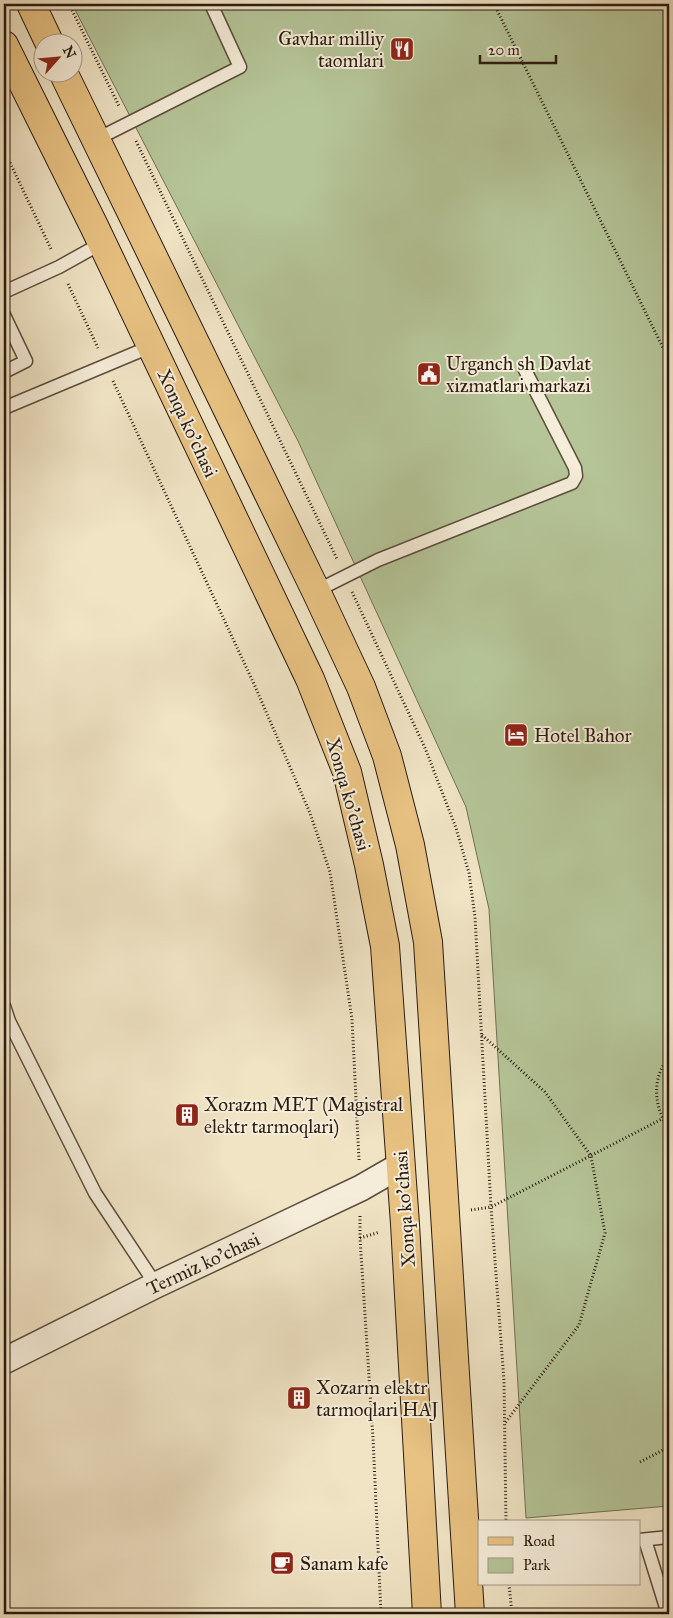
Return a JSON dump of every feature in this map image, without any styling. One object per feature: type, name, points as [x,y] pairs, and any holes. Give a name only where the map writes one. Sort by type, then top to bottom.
[{"type":"main road","points":[[31,4],[44,32]]},
{"type":"main road","name":"Xonqa ko'chasi","points":[[4,45],[152,346],[310,679],[347,772],[369,865],[385,946],[401,1166],[427,1614]]},
{"type":"main road","points":[[68,82],[316,591],[361,687],[388,756],[410,845],[428,942],[473,1559],[470,1614]]},
{"type":"main road","points":[[98,235],[130,209]]},
{"type":"street","name":"Termiz ko'chasi","points":[[4,1360],[156,1285],[361,1188],[401,1166]]},
{"type":"lane","points":[[97,139],[240,67],[211,4]]},
{"type":"lane","points":[[4,292],[60,267],[98,235]]},
{"type":"lane","points":[[4,314],[26,361],[4,372]]},
{"type":"lane","points":[[4,408],[152,346]]},
{"type":"lane","points":[[316,591],[378,560],[572,483],[576,476],[574,468],[524,368]]},
{"type":"lane","points":[[4,1006],[6,1022],[95,1193],[156,1285]]},
{"type":"lane","points":[[668,1614],[642,1540],[669,1537]]},
{"type":"path","points":[[494,4],[669,360]]},
{"type":"path","points":[[4,150],[254,684],[310,813],[330,872],[352,1019],[361,1188],[360,1238],[382,1614]]},
{"type":"path","points":[[482,1034],[545,1092],[591,1156],[605,1233],[579,1325],[504,1424]]},
{"type":"path","points":[[669,1057],[664,1062],[657,1081],[656,1100],[662,1119],[669,1129]]},
{"type":"path","points":[[491,1207],[662,1119]]},
{"type":"path","points":[[640,1462],[669,1447]]},
{"type":"path","points":[[509,1586],[512,1614]]},
{"type":"green space","points":[[72,4],[669,4],[669,1506],[526,1518],[489,909],[466,807],[298,441]]},
{"type":"place","name":"Gavhar milliy taomlari","points":[[402,49]]},
{"type":"place","name":"Urganch sh Davlat xizmatlari markazi","points":[[429,374]]},
{"type":"place","name":"Hotel Bahor","points":[[516,735]]},
{"type":"place","name":"Xorazm MET (Magistral elektr tarmoqlari)","points":[[187,1115]]},
{"type":"place","name":"Xozarm elektr tarmoqlari HAJ","points":[[299,1398]]},
{"type":"place","name":"Sanam kafe","points":[[282,1563]]}]
